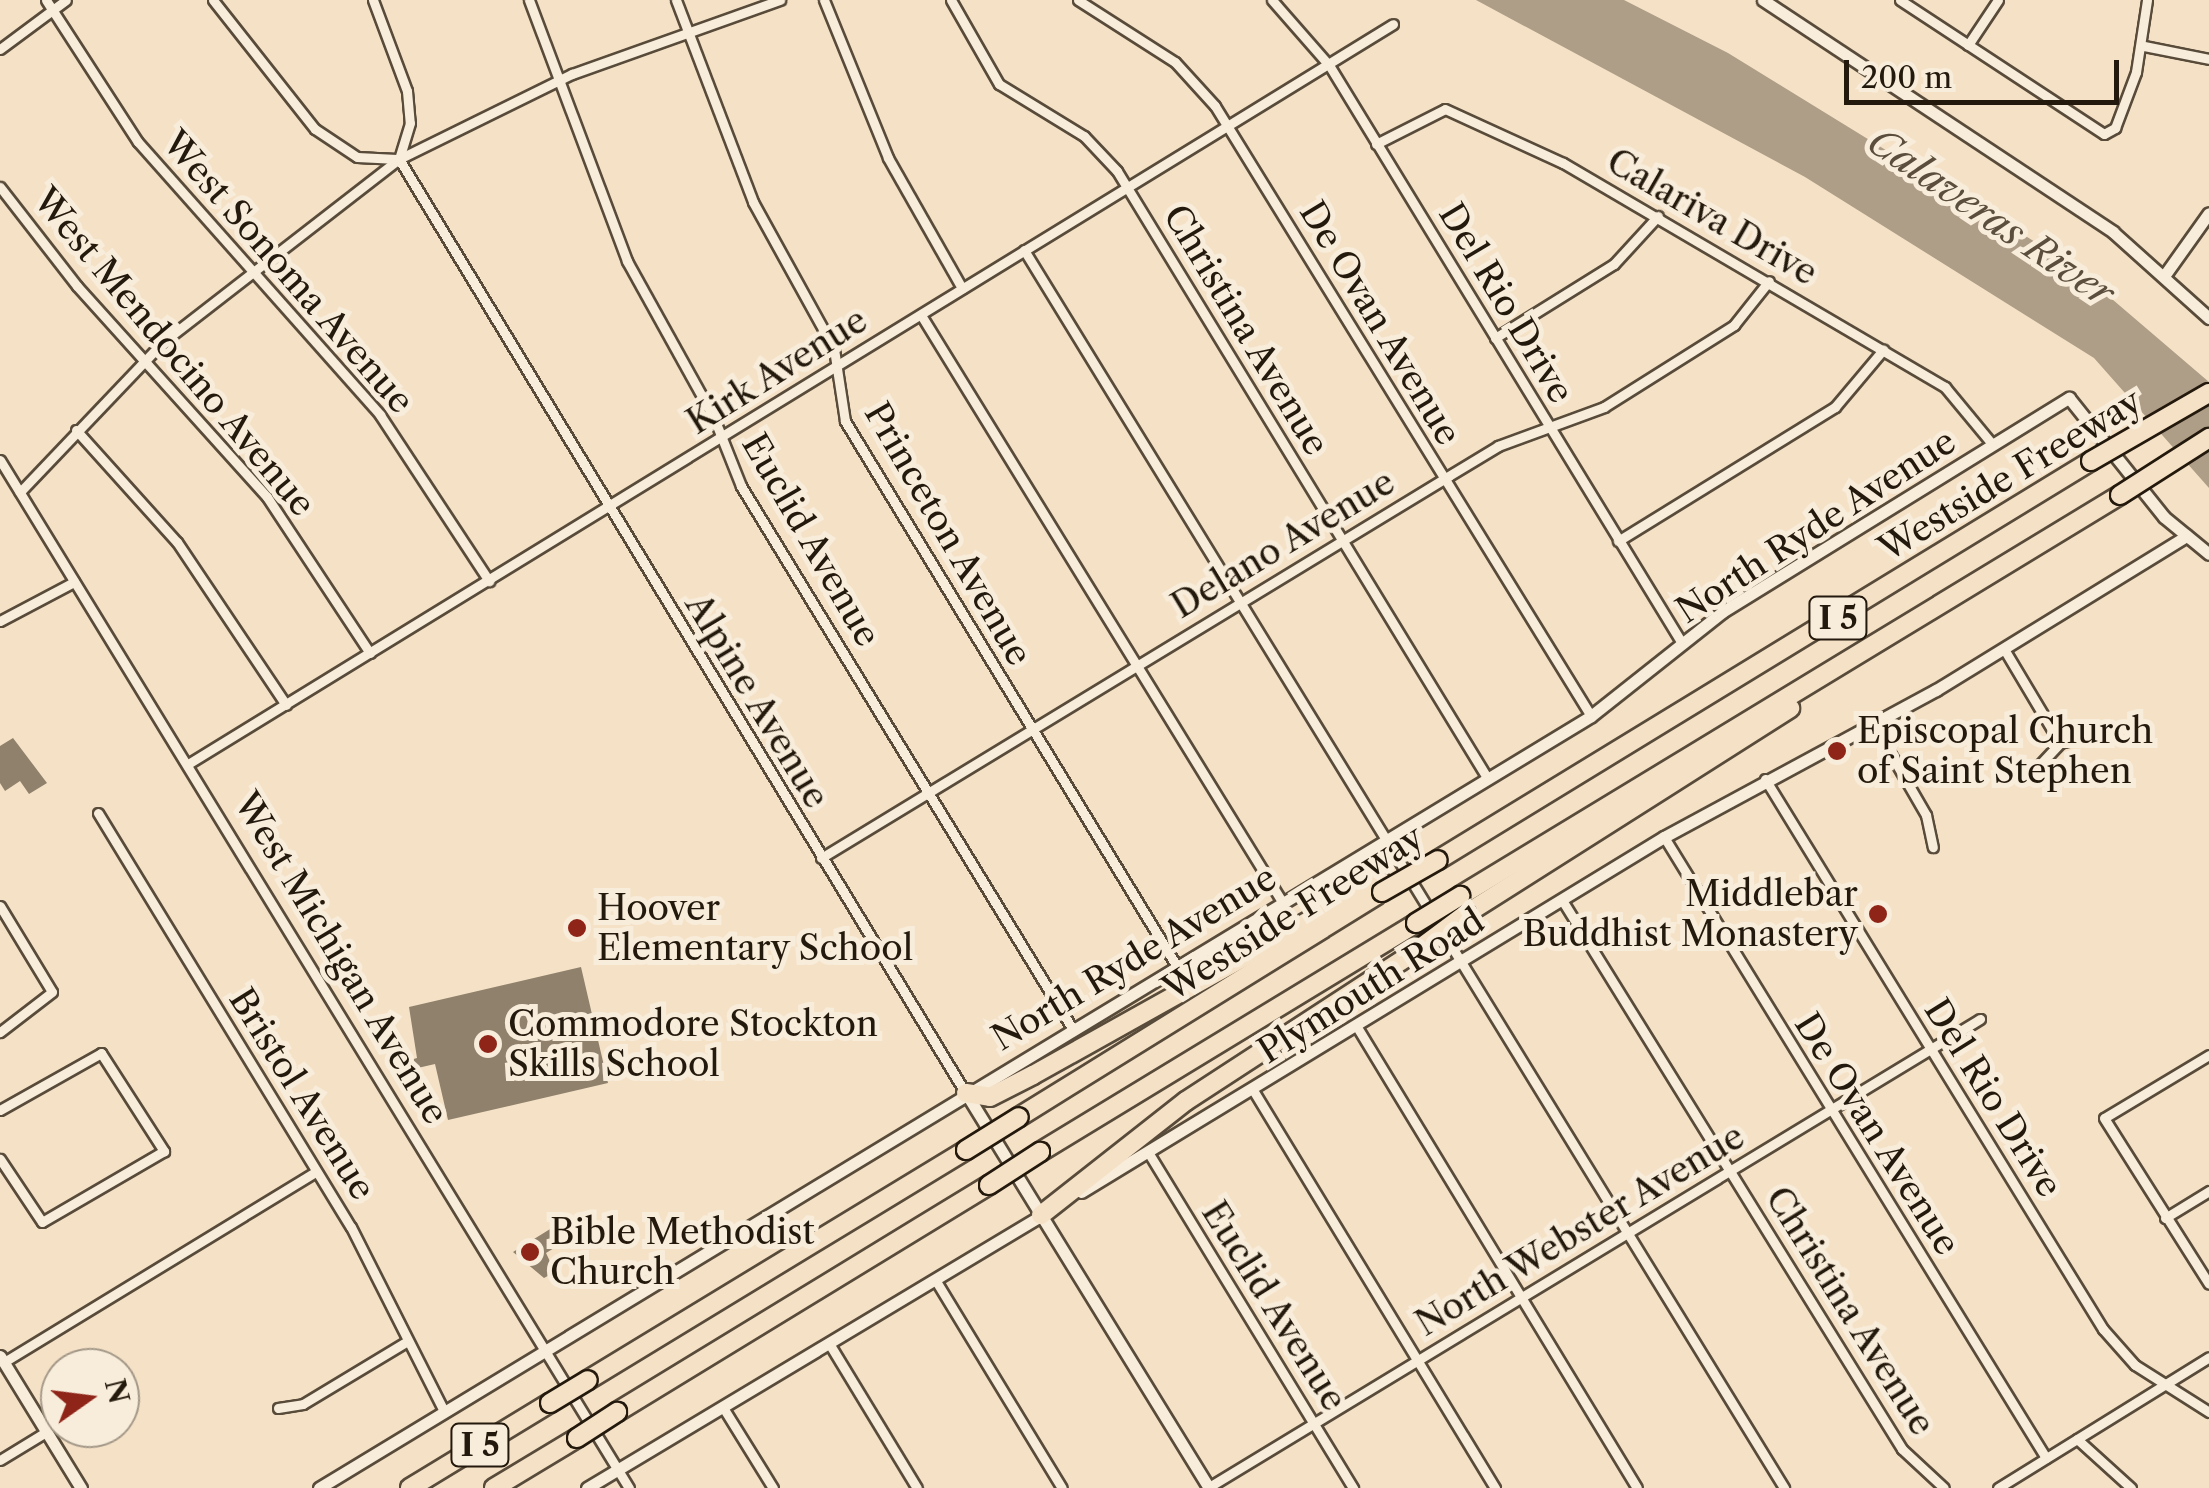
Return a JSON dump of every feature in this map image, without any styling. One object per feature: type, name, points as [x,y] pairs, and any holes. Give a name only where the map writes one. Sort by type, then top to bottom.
[{"type":"highway","name":"Westside Freeway","points":[[410,1488],[966,1150],[1381,887],[1585,775],[2209,392]]},
{"type":"highway","name":"Westside Freeway","points":[[494,1488],[1416,924],[1463,905],[1716,758],[1956,593],[2209,438]]},
{"type":"highway","points":[[966,1093],[990,1097],[1381,887]]},
{"type":"highway","points":[[1041,1216],[1186,1100],[1419,948],[1463,905]]},
{"type":"street","points":[[0,48],[49,5],[66,0]]},
{"type":"street","points":[[213,0],[315,129],[356,157],[399,158]]},
{"type":"street","points":[[373,0],[408,91],[410,122],[399,158]]},
{"type":"street","name":"Euclid Avenue","points":[[529,0],[627,261],[741,486],[1072,1028]]},
{"type":"street","name":"Princeton Avenue","points":[[676,0],[726,140],[834,349],[850,430],[1176,965]]},
{"type":"street","points":[[20,492],[146,360],[250,268],[399,158],[557,82],[686,30],[780,0]]},
{"type":"street","points":[[824,0],[888,158],[962,288]]},
{"type":"street","name":"Christina Avenue","points":[[952,0],[999,84],[1094,143],[1127,188],[1488,779]]},
{"type":"street","name":"De Ovan Avenue","points":[[1078,0],[1175,62],[1228,127],[1591,716]]},
{"type":"street","name":"Del Rio Drive","points":[[1272,0],[1328,65],[1682,644]]},
{"type":"street","points":[[1763,0],[2113,232],[2209,318]]},
{"type":"street","points":[[1900,0],[2100,134],[2115,128],[2144,46],[2147,0]]},
{"type":"street","points":[[1968,45],[1998,0]]},
{"type":"street","name":"West Sonoma Avenue","points":[[49,5],[138,142],[380,415],[489,581]]},
{"type":"street","name":"Kirk Avenue","points":[[188,764],[1393,24]]},
{"type":"street","points":[[2144,46],[2209,59]]},
{"type":"street","name":"Calariva Drive","points":[[1376,144],[1445,109],[1658,216],[1945,387],[1993,445]]},
{"type":"street","name":"Alpine Avenue","points":[[399,158],[607,508],[1209,1488]]},
{"type":"street","name":"West Mendocino Avenue","points":[[0,187],[146,360],[268,496],[370,653]]},
{"type":"street","points":[[2164,276],[2209,213]]},
{"type":"street","points":[[1494,338],[1614,264],[1658,216]]},
{"type":"street","points":[[1024,250],[1784,1488]]},
{"type":"street","name":"Delano Avenue","points":[[821,858],[1443,479],[1604,407],[1725,332],[1769,281]]},
{"type":"street","points":[[921,315],[1281,900]]},
{"type":"street","points":[[1618,541],[1835,407],[1883,350]]},
{"type":"street","name":"North Ryde Avenue","points":[[319,1488],[1281,900],[1591,716],[1682,644],[2069,398],[2186,536]]},
{"type":"street","points":[[76,430],[177,542],[286,705]]},
{"type":"street","name":"West Michigan Avenue","points":[[0,460],[628,1488]]},
{"type":"street","points":[[2186,536],[2209,554]]},
{"type":"street","name":"Plymouth Road","points":[[587,1488],[1253,1090],[1664,837],[2004,649],[2186,536]]},
{"type":"street","points":[[0,621],[74,582]]},
{"type":"street","points":[[2004,649],[2060,743]]},
{"type":"street","points":[[1870,720],[1926,815],[1934,846]]},
{"type":"street","points":[[2032,774],[2060,743],[2100,733]]},
{"type":"street","name":"Del Rio Drive","points":[[1765,779],[2103,1329],[2135,1365],[2209,1412]]},
{"type":"street","name":"Bristol Avenue","points":[[98,813],[351,1227],[404,1343],[444,1412]]},
{"type":"street","name":"De Ovan Avenue","points":[[1664,837],[2046,1458]]},
{"type":"street","name":"Christina Avenue","points":[[1562,900],[1902,1449],[1944,1488]]},
{"type":"street","points":[[0,906],[52,996],[0,1032]]},
{"type":"street","name":"North Webster Avenue","points":[[1209,1488],[1980,1019]]},
{"type":"street","points":[[1357,1027],[1637,1488]]},
{"type":"street","points":[[0,1110],[101,1053],[164,1150],[42,1222],[0,1159]]},
{"type":"street","points":[[2209,1055],[2104,1118],[2209,1284]]},
{"type":"street","points":[[1253,1090],[1494,1488]]},
{"type":"street","name":"Euclid Avenue","points":[[1148,1152],[1353,1488]]},
{"type":"street","points":[[40,1422],[2,1359],[316,1172]]},
{"type":"street","points":[[2164,1218],[2209,1191]]},
{"type":"street","points":[[936,1281],[1062,1488]]},
{"type":"street","points":[[278,1408],[303,1404],[404,1343]]},
{"type":"street","points":[[830,1345],[916,1488]]},
{"type":"street","points":[[1998,1488],[2209,1357]]},
{"type":"street","points":[[724,1409],[772,1488]]},
{"type":"street","points":[[0,1460],[40,1436]]},
{"type":"street","points":[[2077,1439],[2132,1488]]},
{"type":"street","points":[[56,1448],[81,1488]]},
{"type":"water","name":"Calaveras River","points":[[1476,0],[1624,0],[1728,53],[2071,264],[2209,382],[2209,488],[2094,358],[1805,177]]},
{"type":"building","points":[[13,738],[47,783],[29,794],[20,781],[5,791],[0,783],[0,746]]},
{"type":"building","name":"Commodore Stockton Skills School","points":[[581,967],[608,1083],[448,1120],[435,1064],[409,1070],[407,1061],[417,1058],[409,1007]]},
{"type":"building","name":"Bible Methodist Church","points":[[555,1226],[564,1242],[546,1253],[555,1272],[544,1278],[513,1252]]},
{"type":"place","name":"Episcopal Church of Saint Stephen","points":[[1837,751]]},
{"type":"place","name":"Middlebar Buddhist Monastery","points":[[1878,914]]},
{"type":"place","name":"Hoover Elementary School","points":[[577,928]]},
{"type":"place","name":"Commodore Stockton Skills School","points":[[488,1044]]},
{"type":"place","name":"Bible Methodist Church","points":[[530,1252]]}]
